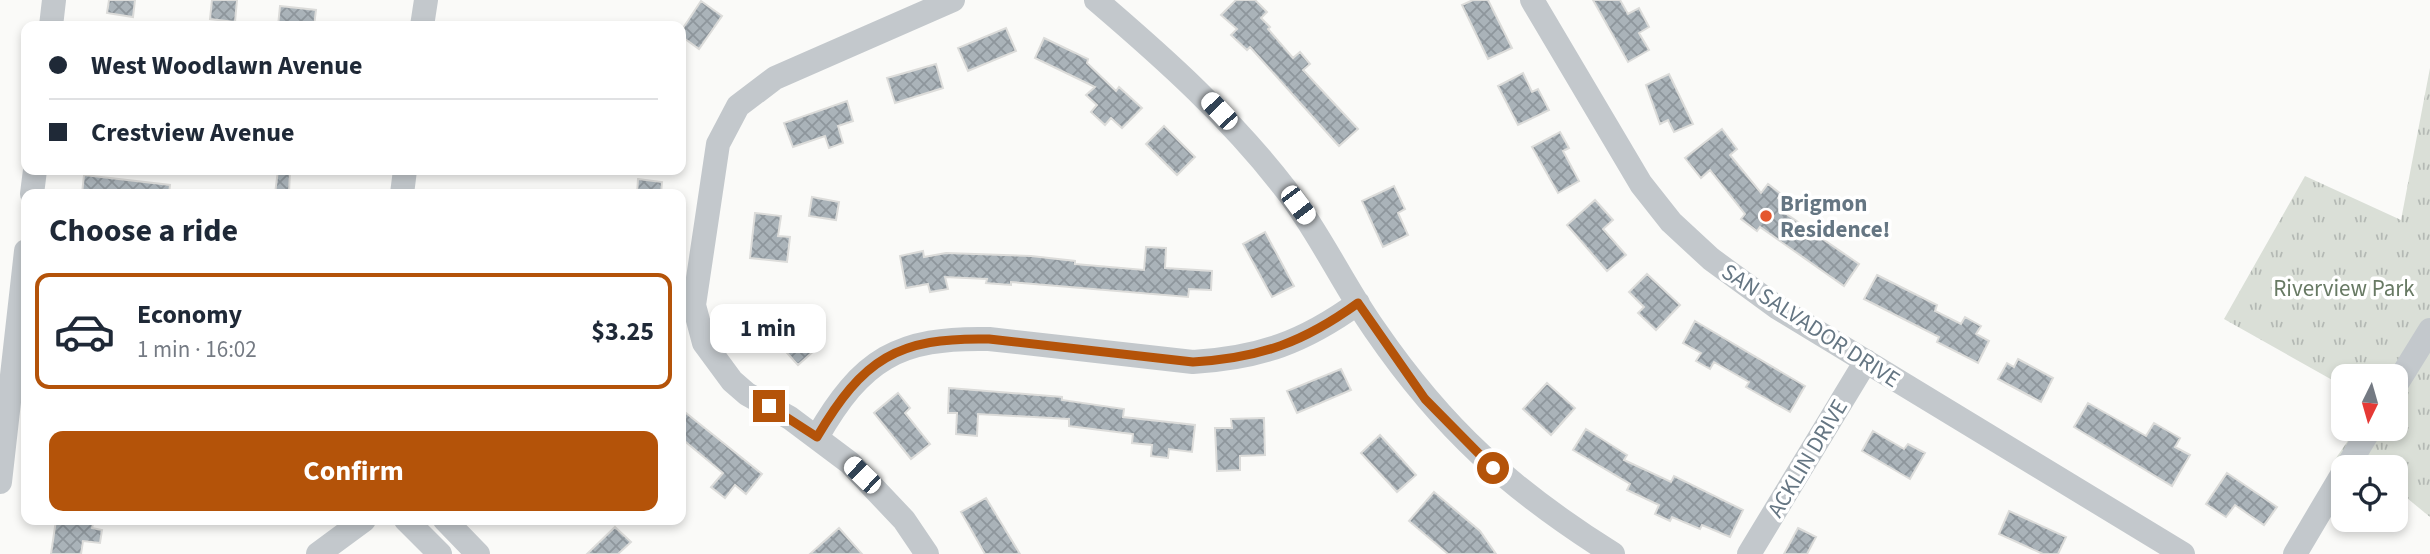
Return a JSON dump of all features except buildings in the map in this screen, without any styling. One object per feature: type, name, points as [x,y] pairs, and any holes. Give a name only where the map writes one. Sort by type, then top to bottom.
[{"type":"street","points":[[52,21],[54,0]]},
{"type":"street","points":[[423,21],[426,0]]},
{"type":"street","points":[[928,554],[904,520],[875,487],[817,437],[747,394],[732,381],[704,343],[698,330],[695,292],[718,144],[738,106],[775,78],[953,0]]},
{"type":"street","points":[[1096,0],[1168,61],[1235,128],[1309,220],[1358,303],[1425,399],[1469,446],[1538,505],[1609,553]]},
{"type":"street","name":"SAN SALVADOR DRIVE","points":[[1532,0],[1631,169],[1671,222],[1743,284],[2183,554]]},
{"type":"street","points":[[0,482],[9,326],[21,273]]},
{"type":"street","points":[[817,437],[838,401],[864,372],[896,351],[914,345],[950,339],[989,339],[1193,362],[1220,360],[1292,344],[1329,324],[1358,303]]},
{"type":"street","points":[[2408,366],[2430,330]]},
{"type":"street","name":"ACKLIN DRIVE","points":[[1749,554],[1866,361]]},
{"type":"street","points":[[2295,554],[2331,493]]},
{"type":"street","points":[[318,554],[357,525]]},
{"type":"street","points":[[411,525],[440,554]]},
{"type":"street","points":[[449,525],[478,554]]},
{"type":"green space","name":"Riverview Park","points":[[2430,68],[2430,517],[2408,499],[2408,455],[2338,455],[2348,441],[2408,441],[2408,364],[2331,364],[2331,379],[2224,319],[2305,176],[2401,220]]},
{"type":"place","name":"Brigmon Residence!","points":[[1766,216]]},
{"type":"route","points":[[769,406],[817,437],[838,401],[864,372],[896,351],[914,345],[962,338],[989,339],[1193,362],[1220,360],[1292,344],[1329,324],[1358,303],[1425,399],[1450,428],[1493,468]]}]
